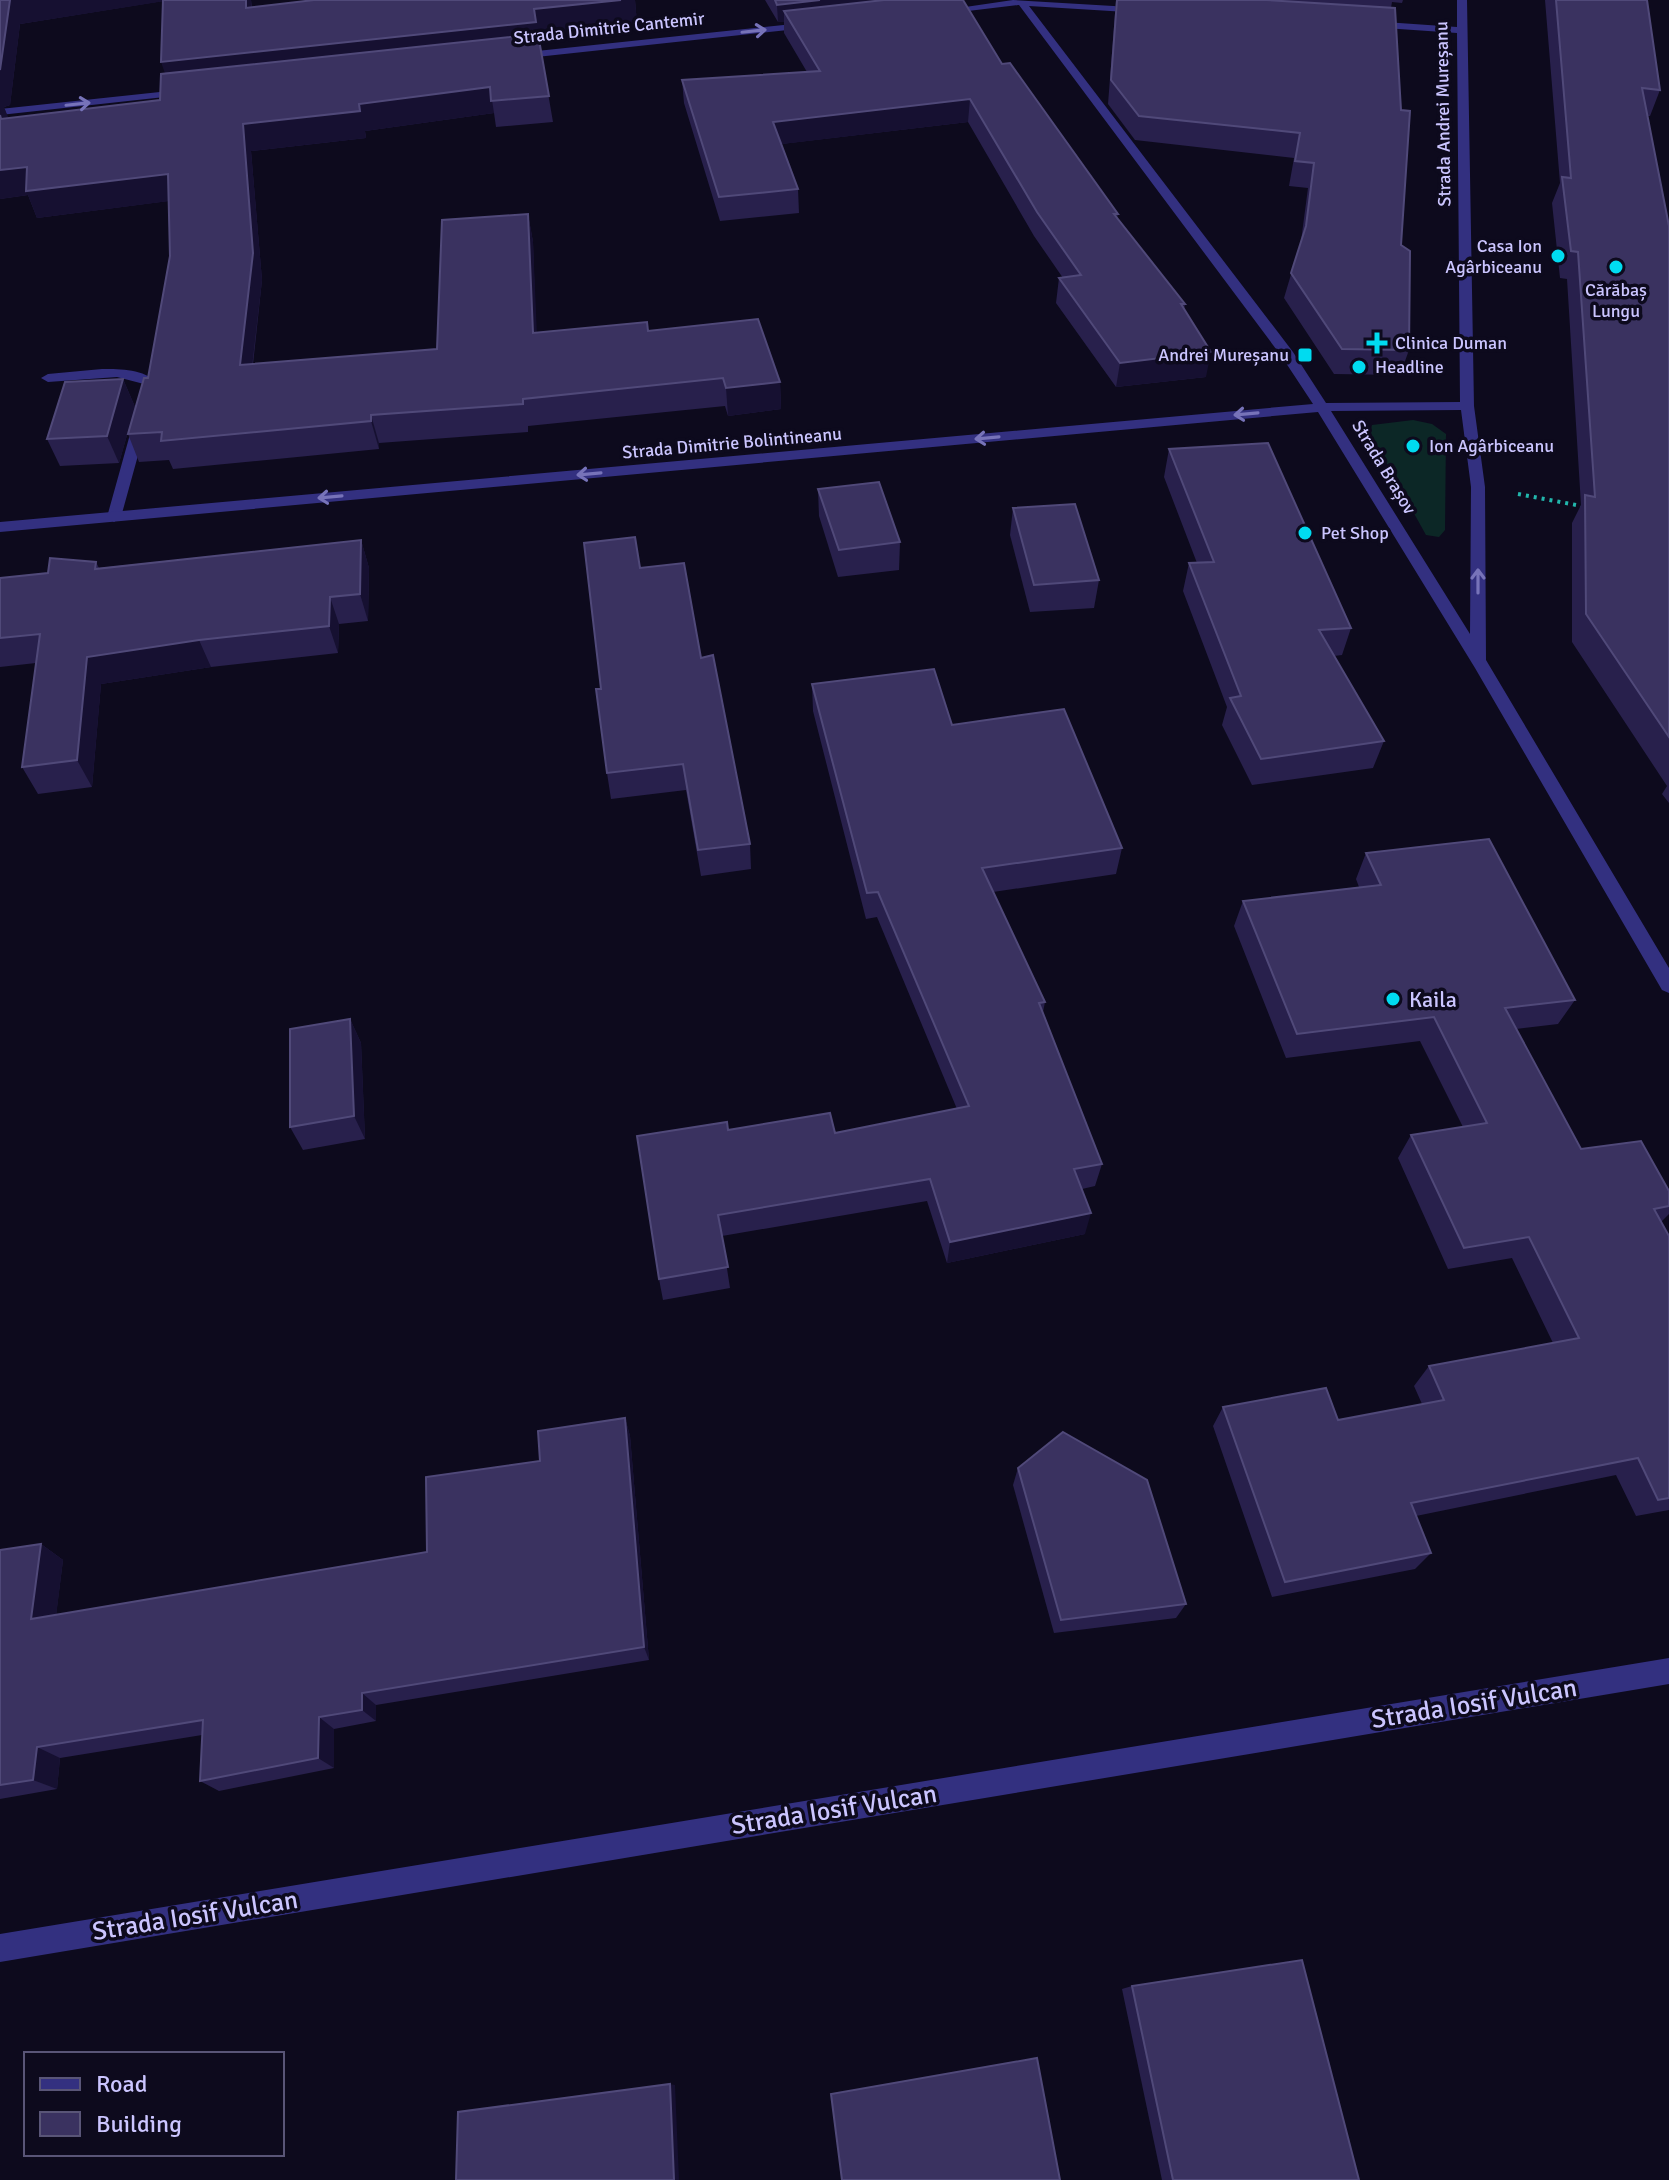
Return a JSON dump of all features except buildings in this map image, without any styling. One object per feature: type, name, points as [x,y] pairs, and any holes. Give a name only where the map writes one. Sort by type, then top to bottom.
[{"type":"street","name":"Strada Andrei Mureșanu","points":[[1462,0],[1467,406],[1478,487],[1478,659]]},
{"type":"street","points":[[936,11],[1021,1],[1150,10]]},
{"type":"street","name":"Strada Brașov","points":[[1021,1],[1324,407],[1478,659],[1669,985]]},
{"type":"street","name":"Strada Dimitrie Cantemir","points":[[507,57],[825,23]]},
{"type":"street","points":[[1353,23],[1462,30]]},
{"type":"street","points":[[0,112],[206,90]]},
{"type":"street","points":[[48,378],[129,373],[143,375],[151,383],[114,517]]},
{"type":"street","name":"Strada Dimitrie Bolintineanu","points":[[0,527],[1324,407],[1467,406]]},
{"type":"street","name":"Strada Iosif Vulcan","points":[[0,1948],[1669,1671]]},
{"type":"path","points":[[1478,487],[1595,508]]},
{"type":"green space","points":[[1413,420],[1432,424],[1446,434],[1445,530],[1439,537],[1426,535],[1370,434],[1372,425]]},
{"type":"place","name":"Casa Ion Agârbiceanu","points":[[1558,256]]},
{"type":"place","name":"Cărăbaș Lungu","points":[[1616,267]]},
{"type":"place","name":"Clinica Duman","points":[[1377,343]]},
{"type":"place","name":"Andrei Mureșanu","points":[[1305,355]]},
{"type":"place","name":"Headline","points":[[1359,367]]},
{"type":"place","name":"Ion Agârbiceanu","points":[[1413,446]]},
{"type":"place","name":"Pet Shop","points":[[1305,533]]},
{"type":"place","name":"Kaila","points":[[1393,999]]}]
